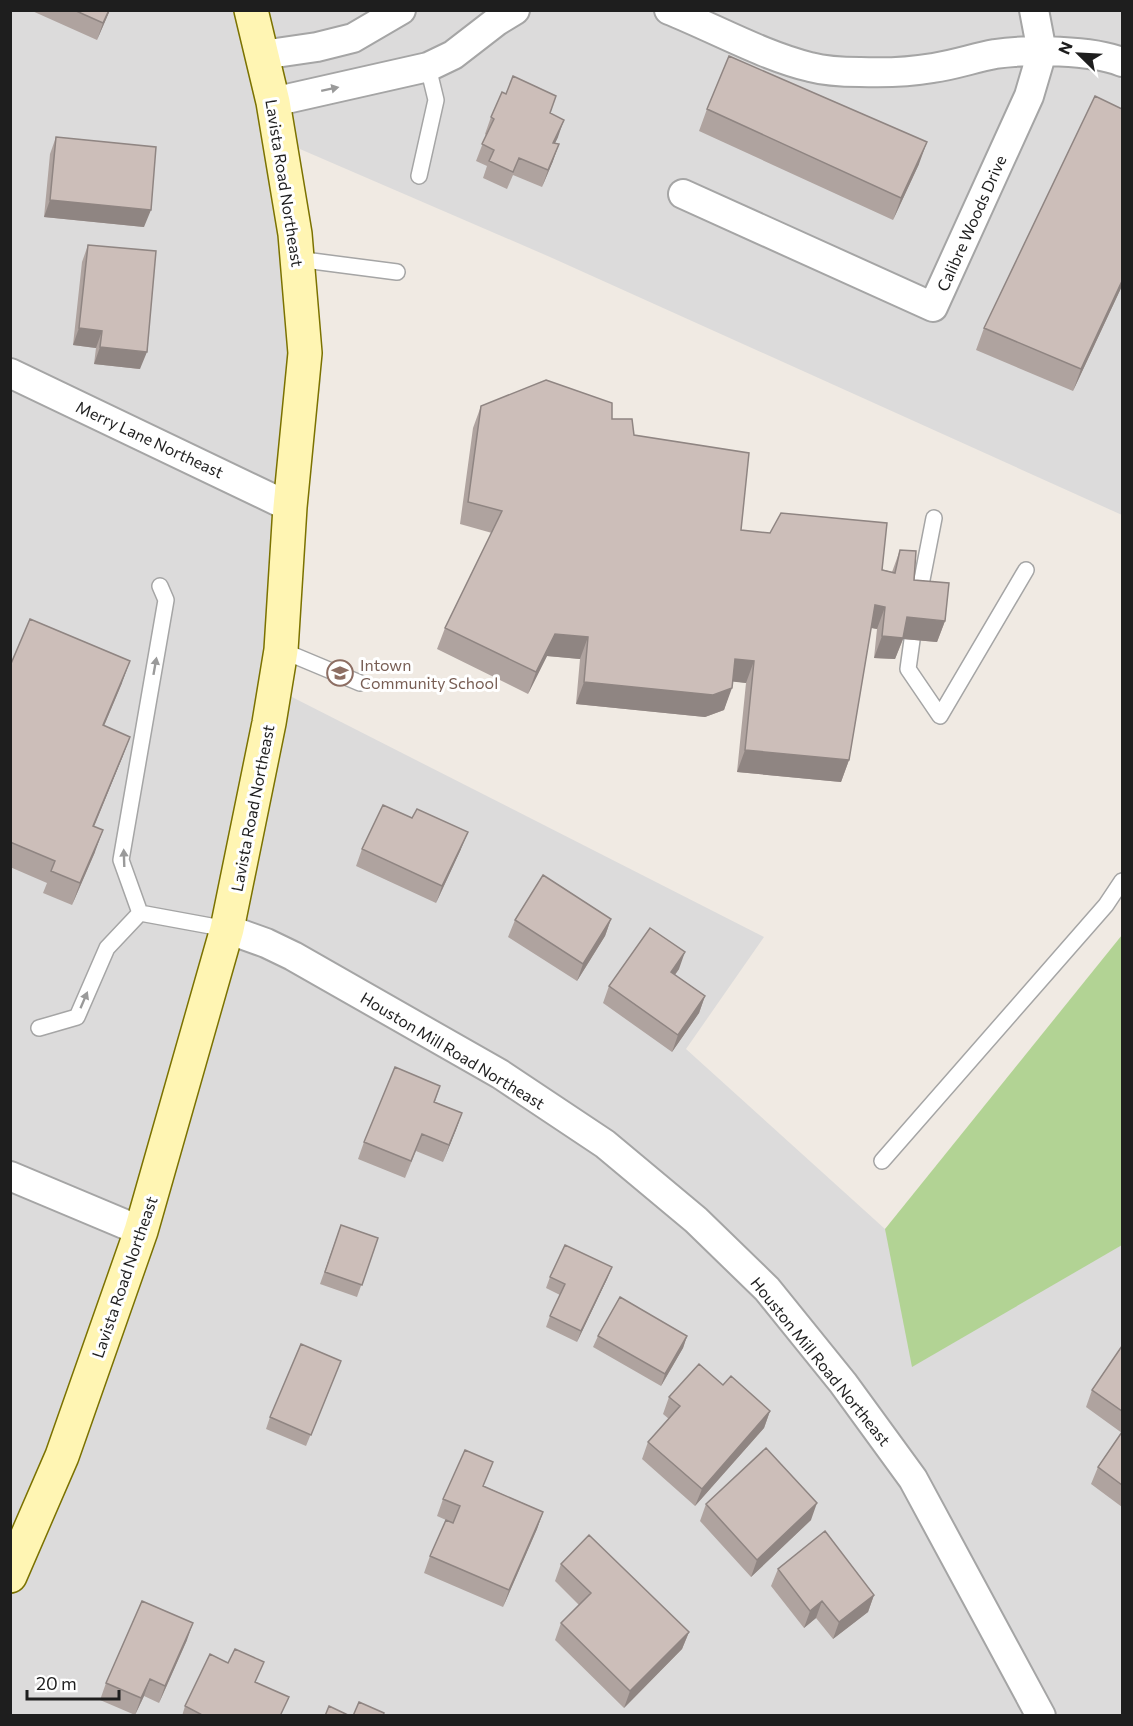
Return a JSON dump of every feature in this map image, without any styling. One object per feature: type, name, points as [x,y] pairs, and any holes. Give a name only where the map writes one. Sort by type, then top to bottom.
[{"type":"main road","name":"Lavista Road Northeast","points":[[10,1576],[62,1456],[141,1231],[227,929],[269,723],[280,650],[290,507],[305,352],[296,234],[273,102],[251,10]]},
{"type":"street","points":[[262,55],[317,47],[353,38],[401,10]]},
{"type":"street","points":[[273,102],[428,67],[453,55],[515,10]]},
{"type":"street","name":"Calibre Woods Drive","points":[[684,194],[933,307],[1029,96],[1042,52],[1034,10]]},
{"type":"street","points":[[677,12],[771,54],[810,68],[895,72],[943,67],[996,54],[1042,52],[1079,52],[1122,62]]},
{"type":"street","name":"Merry Lane Northeast","points":[[10,374],[290,507]]},
{"type":"street","name":"Houston Mill Road Northeast","points":[[227,929],[266,943],[293,957],[500,1074],[605,1144],[696,1220],[767,1289],[843,1383],[913,1479],[1041,1716]]},
{"type":"street","points":[[10,1176],[141,1231]]},
{"type":"lane","points":[[418,176],[436,100],[428,67]]},
{"type":"lane","points":[[297,259],[397,272]]},
{"type":"lane","points":[[917,603],[934,518]]},
{"type":"lane","points":[[912,640],[908,669],[940,716],[1026,570]]},
{"type":"lane","points":[[140,913],[121,860],[166,600],[160,586]]},
{"type":"lane","points":[[280,650],[360,683]]},
{"type":"lane","points":[[882,1161],[1106,905],[1122,881]]},
{"type":"lane","points":[[140,913],[227,929]]},
{"type":"lane","points":[[39,1028],[77,1017],[106,948],[140,913]]},
{"type":"shaded area","points":[[11,11],[1122,11],[1122,515],[550,257],[286,143],[321,381],[308,466],[290,696],[764,937],[686,1049],[885,1229],[1122,1051],[1122,1715],[11,1716]]},
{"type":"green space","points":[[1122,935],[1122,1245],[912,1367],[885,1229]]},
{"type":"building","points":[[74,10],[109,10],[103,23]]},
{"type":"building","points":[[729,56],[927,142],[901,198],[707,109]]},
{"type":"building","points":[[513,76],[556,96],[550,113],[564,120],[553,143],[559,144],[548,170],[519,158],[513,172],[489,161],[494,150],[482,144],[494,119],[491,117],[502,92],[506,94]]},
{"type":"building","points":[[1095,96],[1122,109],[1122,281],[1081,369],[984,328]]},
{"type":"building","points":[[56,137],[156,147],[151,210],[50,200]]},
{"type":"building","points":[[88,245],[156,251],[147,352],[100,347],[102,331],[79,328]]},
{"type":"building","points":[[546,380],[612,403],[612,419],[632,419],[634,435],[749,453],[741,530],[770,533],[781,513],[887,523],[882,570],[895,573],[900,550],[916,551],[914,580],[949,583],[945,621],[907,617],[903,638],[882,636],[885,607],[875,605],[849,760],[745,750],[754,661],[735,659],[732,688],[713,695],[584,682],[588,637],[555,634],[536,672],[445,628],[502,511],[468,502],[481,406]]},
{"type":"building","points":[[30,619],[130,661],[103,725],[130,737],[93,826],[103,830],[80,883],[51,871],[55,861],[10,842],[10,666]]},
{"type":"building","points":[[383,805],[412,818],[417,809],[468,832],[442,886],[362,849]]},
{"type":"building","points":[[543,875],[611,919],[583,964],[515,920]]},
{"type":"building","points":[[650,928],[685,952],[671,972],[705,996],[678,1035],[609,986]]},
{"type":"building","points":[[395,1067],[440,1086],[434,1102],[462,1113],[449,1145],[422,1134],[411,1161],[364,1142]]},
{"type":"building","points":[[341,1225],[378,1238],[362,1285],[325,1272]]},
{"type":"building","points":[[565,1245],[612,1267],[581,1331],[550,1316],[565,1284],[550,1277]]},
{"type":"building","points":[[620,1297],[687,1336],[665,1374],[598,1336]]},
{"type":"building","points":[[301,1344],[341,1361],[311,1435],[270,1417]]},
{"type":"building","points":[[1122,1346],[1122,1411],[1092,1390]]},
{"type":"building","points":[[699,1364],[723,1385],[731,1376],[770,1411],[702,1489],[648,1442],[680,1406],[669,1397]]},
{"type":"building","points":[[1122,1432],[1122,1485],[1098,1467]]},
{"type":"building","points":[[766,1448],[817,1503],[757,1560],[706,1504]]},
{"type":"building","points":[[465,1450],[493,1462],[483,1486],[543,1512],[509,1590],[430,1556],[446,1520],[453,1523],[460,1506],[443,1499]]},
{"type":"building","points":[[825,1531],[874,1595],[839,1622],[822,1601],[810,1611],[778,1569]]},
{"type":"building","points":[[589,1535],[689,1632],[630,1691],[561,1623],[591,1593],[561,1564]]},
{"type":"building","points":[[142,1601],[193,1623],[165,1686],[150,1679],[141,1698],[106,1683]]},
{"type":"building","points":[[235,1649],[264,1662],[255,1682],[289,1697],[280,1716],[204,1716],[185,1706],[210,1654],[228,1663]]},
{"type":"building","points":[[359,1702],[384,1713],[383,1716],[353,1716]]},
{"type":"building","points":[[329,1706],[350,1716],[325,1716]]},
{"type":"place","name":"Intown Community School","points":[[340,673]]}]
